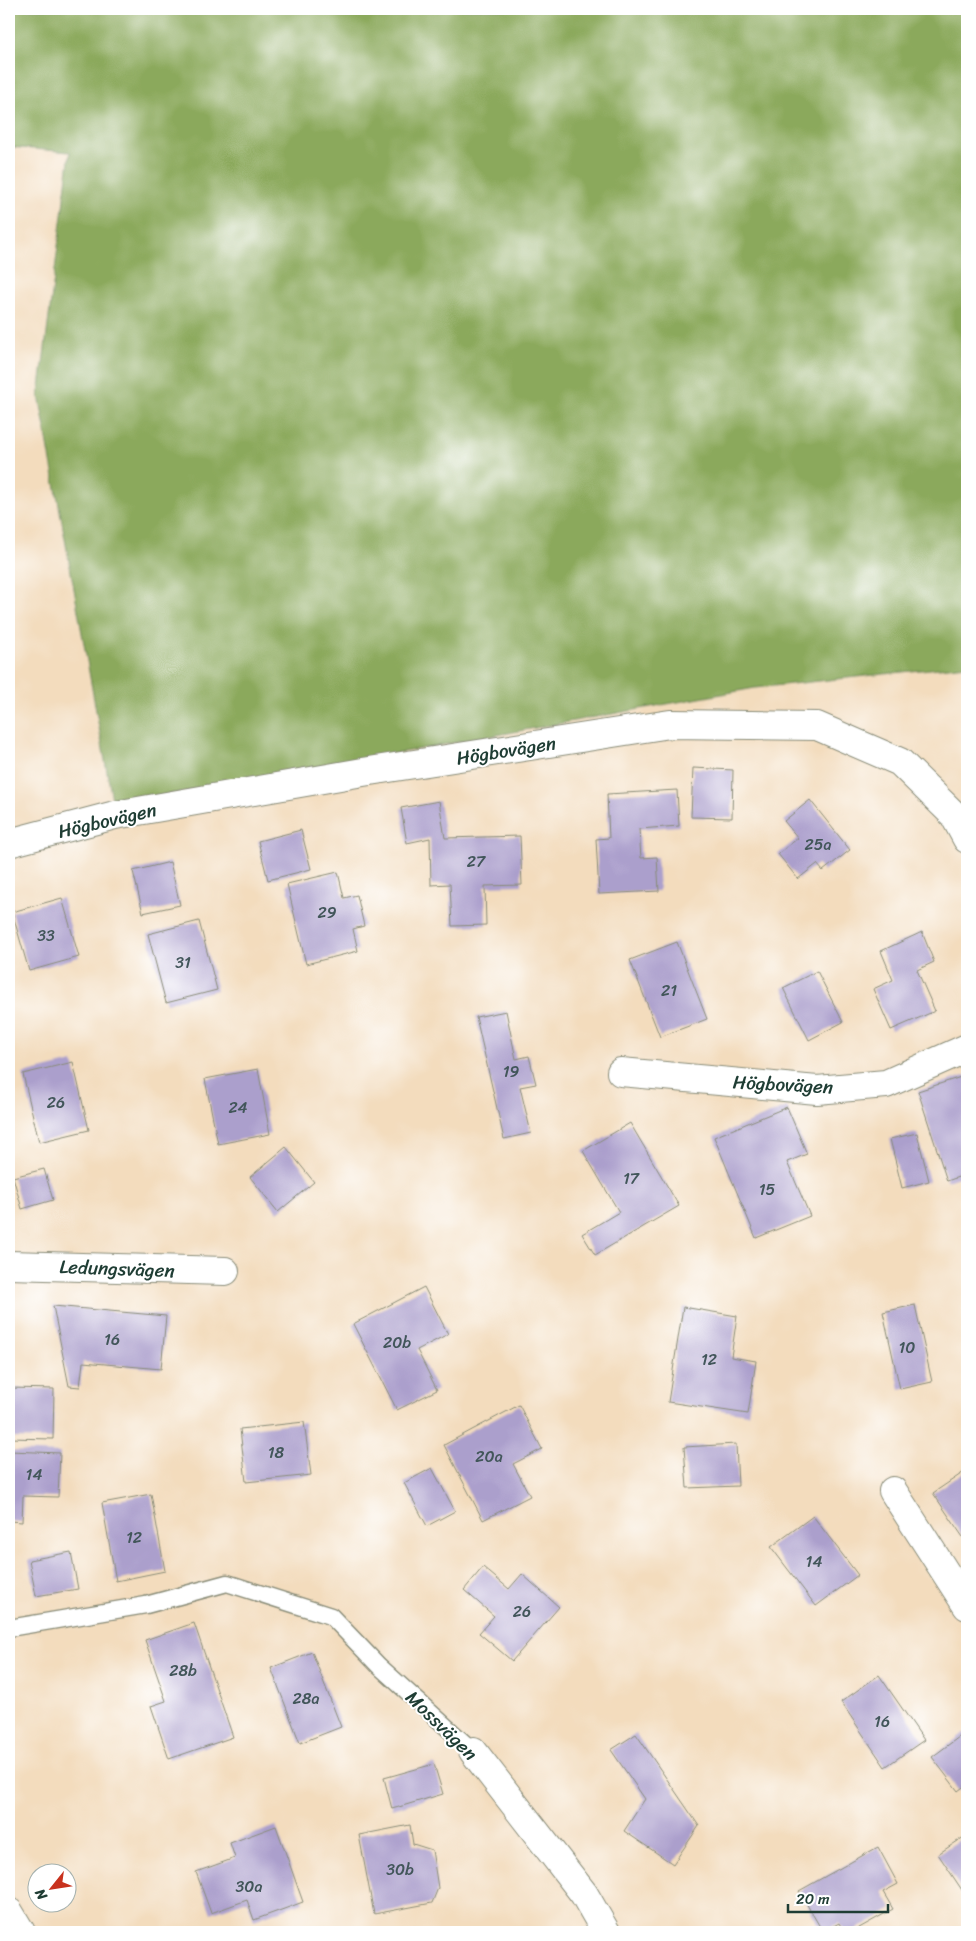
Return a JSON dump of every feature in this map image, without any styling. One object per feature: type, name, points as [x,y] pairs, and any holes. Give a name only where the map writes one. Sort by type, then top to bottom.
[{"type":"street","name":"Högbovägen","points":[[9,843],[115,815],[363,772],[670,724],[817,726],[900,762],[954,815],[967,839]]},
{"type":"street","name":"Högbovägen","points":[[621,1072],[818,1090],[886,1084],[967,1048]]},
{"type":"street","name":"Ledungsvägen","points":[[9,1264],[225,1271]]},
{"type":"street","points":[[893,1491],[967,1606]]},
{"type":"street","name":"Mossvägen","points":[[473,1751],[584,1894],[606,1932]]},
{"type":"street","points":[[9,1912],[21,1932]]},
{"type":"lane","name":"Mossvägen","points":[[9,1628],[146,1605],[227,1583],[331,1616],[379,1666],[473,1751]]},
{"type":"green space","points":[[9,9],[967,9],[967,665],[755,688],[113,805],[39,395],[70,152],[9,147]]},
{"type":"building","points":[[693,768],[733,770],[732,818],[691,817]]},
{"type":"building","points":[[677,790],[679,826],[639,829],[641,858],[657,857],[659,891],[599,894],[596,839],[609,838],[607,794]]},
{"type":"building","points":[[810,800],[850,850],[823,871],[817,864],[798,879],[778,854],[798,838],[784,821]]},
{"type":"building","points":[[439,801],[445,838],[520,836],[522,885],[485,886],[486,925],[452,926],[450,884],[431,885],[430,838],[407,843],[401,808]]},
{"type":"building","points":[[301,830],[311,869],[268,880],[258,841]]},
{"type":"building","points":[[170,862],[180,905],[143,913],[133,871]]},
{"type":"building","points":[[338,872],[344,898],[357,895],[364,926],[353,929],[358,951],[306,964],[287,884]]},
{"type":"building","points":[[62,898],[79,957],[29,971],[12,912]]},
{"type":"building","points":[[199,921],[217,990],[166,1003],[148,934]]},
{"type":"building","points":[[922,932],[934,962],[917,970],[935,1011],[891,1030],[873,989],[893,980],[881,951]]},
{"type":"building","points":[[677,942],[707,1019],[660,1037],[630,960]]},
{"type":"building","points":[[817,971],[843,1022],[809,1040],[783,988]]},
{"type":"building","points":[[506,1011],[516,1059],[529,1056],[536,1084],[520,1087],[531,1133],[504,1139],[476,1017]]},
{"type":"building","points":[[73,1062],[89,1130],[39,1142],[23,1074]]},
{"type":"building","points":[[258,1069],[270,1134],[218,1144],[205,1079]]},
{"type":"building","points":[[967,1075],[967,1174],[947,1181],[918,1091]]},
{"type":"building","points":[[787,1107],[807,1154],[787,1162],[810,1216],[756,1238],[714,1137]]},
{"type":"building","points":[[630,1123],[679,1206],[595,1255],[582,1234],[619,1212],[583,1151]]},
{"type":"building","points":[[917,1133],[929,1181],[902,1188],[890,1139]]},
{"type":"building","points":[[286,1147],[314,1182],[278,1212],[250,1177]]},
{"type":"building","points":[[44,1169],[53,1200],[22,1209],[13,1177]]},
{"type":"building","points":[[424,1287],[448,1334],[417,1350],[437,1390],[397,1410],[353,1324]]},
{"type":"building","points":[[915,1305],[932,1382],[900,1389],[883,1312]]},
{"type":"building","points":[[53,1306],[166,1316],[161,1369],[83,1362],[80,1387],[69,1386]]},
{"type":"building","points":[[683,1307],[737,1316],[731,1357],[756,1361],[748,1414],[668,1402]]},
{"type":"building","points":[[10,1388],[54,1389],[53,1439],[9,1438]]},
{"type":"building","points":[[519,1405],[542,1449],[513,1464],[530,1496],[483,1520],[444,1445]]},
{"type":"building","points":[[304,1422],[311,1475],[246,1482],[240,1429]]},
{"type":"building","points":[[736,1444],[738,1486],[687,1488],[684,1447]]},
{"type":"building","points":[[9,1451],[60,1453],[58,1497],[23,1496],[22,1522],[9,1521]]},
{"type":"building","points":[[432,1468],[455,1511],[427,1526],[404,1483]]},
{"type":"building","points":[[967,1470],[967,1543],[933,1493]]},
{"type":"building","points":[[151,1494],[165,1571],[116,1581],[102,1503]]},
{"type":"building","points":[[813,1516],[858,1575],[816,1606],[771,1547]]},
{"type":"building","points":[[71,1552],[78,1589],[36,1596],[29,1560]]},
{"type":"building","points":[[483,1567],[509,1589],[522,1574],[559,1607],[512,1661],[479,1633],[494,1616],[464,1590]]},
{"type":"building","points":[[194,1623],[233,1737],[169,1759],[151,1706],[166,1701],[145,1640]]},
{"type":"building","points":[[312,1652],[341,1727],[300,1743],[271,1668]]},
{"type":"building","points":[[879,1675],[924,1740],[885,1767],[841,1702]]},
{"type":"building","points":[[967,1731],[967,1784],[958,1791],[932,1757]]},
{"type":"building","points":[[636,1734],[699,1826],[673,1864],[624,1831],[645,1799],[611,1750]]},
{"type":"building","points":[[434,1764],[443,1794],[392,1809],[384,1778]]},
{"type":"building","points":[[410,1825],[413,1844],[432,1850],[438,1888],[432,1903],[374,1914],[359,1835]]},
{"type":"building","points":[[276,1826],[303,1902],[254,1920],[247,1900],[211,1913],[196,1872],[235,1858],[230,1843]]},
{"type":"building","points":[[967,1835],[967,1895],[966,1896],[938,1854]]},
{"type":"building","points":[[878,1847],[898,1884],[883,1892],[893,1909],[852,1932],[844,1932],[839,1923],[823,1932],[799,1891]]}]
